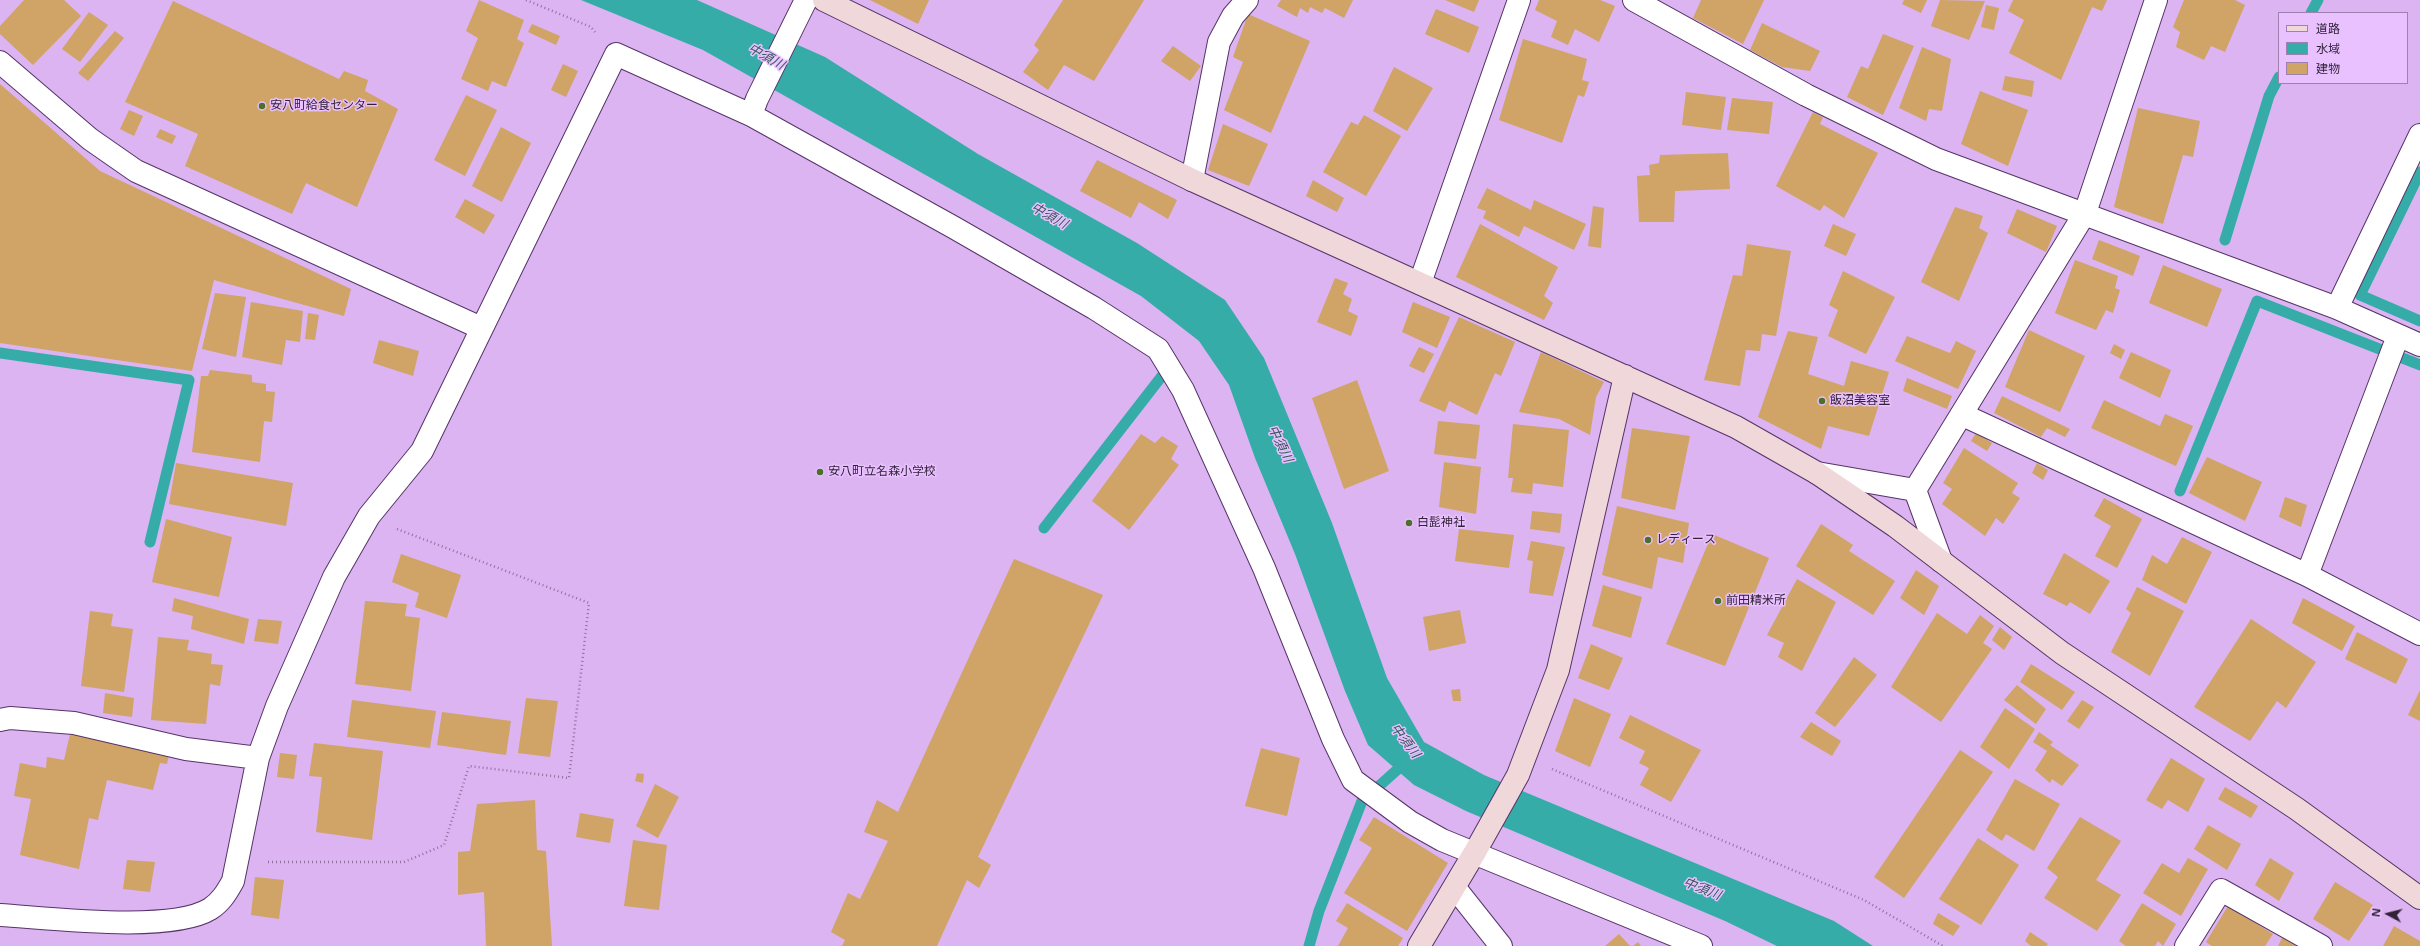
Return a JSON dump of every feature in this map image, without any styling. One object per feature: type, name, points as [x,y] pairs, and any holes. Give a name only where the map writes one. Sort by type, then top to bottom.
[{"type":"street","points":[[754,107],[806,0]]},
{"type":"street","points":[[824,0],[1192,180],[1736,427],[1817,473],[1895,526],[2062,653],[2297,809],[2420,898]]},
{"type":"street","points":[[1192,180],[1219,42],[1234,16],[1247,0]]},
{"type":"street","points":[[1420,283],[1519,0]]},
{"type":"street","points":[[1634,0],[1806,95],[1936,159],[2025,193],[2085,213],[2337,308],[2420,345]]},
{"type":"street","points":[[1915,490],[1963,415],[2085,213],[2156,0]]},
{"type":"street","points":[[0,915],[154,923],[186,918],[209,910],[223,899],[233,881],[238,862],[258,758],[277,706],[334,577],[368,518],[422,451],[616,54],[754,107],[953,227],[1094,308],[1158,349],[1183,390],[1264,568],[1333,739],[1353,780],[1410,822],[1442,840],[1476,852],[1701,946]]},
{"type":"street","points":[[0,62],[90,139],[136,171],[481,328]]},
{"type":"street","points":[[2337,308],[2420,135]]},
{"type":"street","points":[[2308,575],[2398,336]]},
{"type":"street","points":[[1419,946],[1476,852],[1521,766],[1558,670],[1626,376]]},
{"type":"street","points":[[1963,415],[2308,575],[2420,634]]},
{"type":"street","points":[[1817,473],[1915,490]]},
{"type":"street","points":[[1915,490],[1941,561]]},
{"type":"street","points":[[0,720],[10,718],[74,723],[186,749],[258,758]]},
{"type":"street","points":[[1455,888],[1501,946]]},
{"type":"street","points":[[2186,946],[2221,890],[2321,946]]},
{"type":"path","points":[[526,0],[591,27],[616,54]]},
{"type":"path","points":[[238,862],[404,862],[444,845],[468,766],[569,778],[589,603],[368,518]]},
{"type":"path","points":[[1521,766],[1864,900],[1943,946]]},
{"type":"water","name":"中須川","points":[[581,0],[697,0],[825,57],[978,154],[1137,243],[1225,300],[1264,358],[1332,523],[1387,678],[1424,742],[1484,775],[1834,921],[1873,946],[1777,946],[1725,921],[1466,811],[1414,785],[1368,745],[1345,691],[1295,554],[1255,458],[1229,385],[1199,341],[1141,296],[703,50]]},
{"type":"building","points":[[24,0],[64,0],[81,16],[33,65],[0,34],[0,26]]},
{"type":"building","points":[[479,0],[524,20],[517,39],[524,43],[506,87],[492,81],[488,91],[461,79],[478,38],[466,31]]},
{"type":"building","points":[[870,0],[929,0],[918,24]]},
{"type":"building","points":[[1063,0],[1144,0],[1094,81],[1064,65],[1048,90],[1023,72],[1039,50],[1034,45]]},
{"type":"building","points":[[1281,0],[1353,0],[1344,18],[1325,8],[1322,13],[1310,7],[1308,13],[1300,8],[1297,17],[1277,6]]},
{"type":"building","points":[[1445,0],[1479,0],[1474,12]]},
{"type":"building","points":[[1539,0],[1600,0],[1615,6],[1599,42],[1575,29],[1568,45],[1551,37],[1557,21],[1535,10]]},
{"type":"building","points":[[1701,0],[1764,0],[1743,44],[1693,18]]},
{"type":"building","points":[[1904,0],[1927,0],[1921,13],[1902,4]]},
{"type":"building","points":[[1940,0],[1985,1],[1969,40],[1931,26]]},
{"type":"building","points":[[2013,0],[2107,0],[2102,11],[2092,7],[2061,80],[2009,53],[2024,20],[2008,11]]},
{"type":"building","points":[[2184,0],[2235,0],[2245,5],[2225,52],[2211,46],[2204,60],[2176,47],[2180,32],[2173,27]]},
{"type":"building","name":"安八町給食センター","points":[[173,1],[339,79],[344,71],[368,80],[365,91],[398,109],[357,207],[306,183],[292,214],[185,166],[198,134],[125,102]]},
{"type":"building","points":[[1986,5],[1999,8],[1994,30],[1981,27]]},
{"type":"building","points":[[1436,9],[1479,27],[1469,53],[1425,34]]},
{"type":"building","points":[[89,12],[108,25],[80,62],[62,49]]},
{"type":"building","points":[[1248,14],[1310,41],[1271,133],[1224,110],[1243,62],[1233,57]]},
{"type":"building","points":[[1762,23],[1820,51],[1810,71],[1782,67],[1750,50]]},
{"type":"building","points":[[532,24],[560,36],[556,45],[528,32]]},
{"type":"building","points":[[115,31],[124,38],[88,81],[78,73]]},
{"type":"building","points":[[1883,34],[1914,46],[1883,115],[1847,97],[1861,66],[1868,69]]},
{"type":"building","points":[[1523,39],[1587,59],[1582,80],[1589,82],[1584,97],[1578,95],[1562,143],[1499,120]]},
{"type":"building","points":[[1173,46],[1201,66],[1190,81],[1161,61]]},
{"type":"building","points":[[1922,47],[1951,59],[1942,111],[1929,109],[1926,121],[1899,108]]},
{"type":"building","points":[[563,64],[578,71],[566,97],[551,90]]},
{"type":"building","points":[[1394,67],[1433,88],[1407,131],[1373,111]]},
{"type":"building","points":[[2005,76],[2034,81],[2032,97],[2002,90]]},
{"type":"building","points":[[0,84],[100,171],[351,289],[344,316],[214,280],[192,371],[0,343]]},
{"type":"building","points":[[1980,91],[2028,110],[2008,166],[1961,144]]},
{"type":"building","points":[[1686,92],[1726,97],[1721,130],[1682,125]]},
{"type":"building","points":[[466,95],[497,110],[465,176],[434,160]]},
{"type":"building","points":[[1732,98],[1773,102],[1769,134],[1727,130]]},
{"type":"building","points":[[2138,108],[2200,121],[2193,157],[2183,155],[2163,224],[2114,207]]},
{"type":"building","points":[[129,110],[143,116],[134,136],[120,129]]},
{"type":"building","points":[[1813,112],[1823,117],[1820,124],[1878,153],[1844,218],[1824,205],[1820,211],[1776,186]]},
{"type":"building","points":[[1364,115],[1401,136],[1366,196],[1323,172],[1351,122],[1358,125]]},
{"type":"building","points":[[1223,124],[1268,144],[1249,186],[1208,170]]},
{"type":"building","points":[[501,127],[531,143],[502,202],[472,186]]},
{"type":"building","points":[[160,129],[176,136],[172,144],[156,137]]},
{"type":"building","points":[[1728,153],[1730,189],[1675,191],[1674,222],[1639,222],[1637,176],[1650,175],[1649,165],[1659,163],[1660,155]]},
{"type":"building","points":[[1097,160],[1177,200],[1168,219],[1139,202],[1131,218],[1080,191]]},
{"type":"building","points":[[1313,180],[1344,198],[1337,212],[1306,196]]},
{"type":"building","points":[[1487,188],[1531,210],[1534,200],[1586,224],[1574,250],[1524,226],[1519,237],[1483,218],[1486,211],[1477,208]]},
{"type":"building","points":[[465,199],[495,215],[484,234],[455,217]]},
{"type":"building","points":[[1593,206],[1604,208],[1601,248],[1588,246]]},
{"type":"building","points":[[1955,207],[1983,216],[1979,228],[1988,233],[1959,301],[1921,282]]},
{"type":"building","points":[[2017,209],[2057,226],[2046,252],[2007,233]]},
{"type":"building","points":[[1480,224],[1558,267],[1544,296],[1553,303],[1544,320],[1456,277]]},
{"type":"building","points":[[1833,224],[1856,234],[1846,256],[1824,246]]},
{"type":"building","points":[[2099,240],[2140,256],[2133,276],[2092,259]]},
{"type":"building","points":[[1747,244],[1791,251],[1776,336],[1762,334],[1760,351],[1746,350],[1740,386],[1704,380],[1733,275],[1742,276]]},
{"type":"building","points":[[2075,260],[2118,276],[2115,288],[2120,290],[2113,313],[2106,310],[2096,330],[2055,313]]},
{"type":"building","points":[[2163,265],[2222,289],[2207,327],[2149,303]]},
{"type":"building","points":[[1843,271],[1895,297],[1866,354],[1828,336],[1838,310],[1829,305]]},
{"type":"building","points":[[1335,278],[1348,283],[1343,294],[1352,299],[1348,311],[1358,316],[1351,336],[1317,322]]},
{"type":"building","points":[[215,293],[246,297],[236,357],[202,349]]},
{"type":"building","points":[[251,302],[303,311],[300,342],[286,340],[282,365],[242,357]]},
{"type":"building","points":[[1413,302],[1450,317],[1437,348],[1402,332]]},
{"type":"building","points":[[308,313],[319,315],[315,340],[305,339]]},
{"type":"building","points":[[1459,317],[1515,342],[1501,376],[1495,373],[1477,415],[1449,401],[1445,412],[1419,401]]},
{"type":"building","points":[[2029,330],[2085,356],[2060,412],[2005,387]]},
{"type":"building","name":"飯沼美容室","points":[[1788,331],[1818,337],[1808,374],[1844,386],[1851,361],[1889,372],[1869,436],[1828,426],[1821,449],[1758,417]]},
{"type":"building","points":[[1907,336],[1950,353],[1956,341],[1976,351],[1958,389],[1895,361]]},
{"type":"building","points":[[379,340],[419,351],[413,376],[373,363]]},
{"type":"building","points":[[2114,344],[2125,350],[2121,359],[2110,353]]},
{"type":"building","points":[[1419,347],[1434,354],[1424,373],[1409,366]]},
{"type":"building","points":[[1541,352],[1604,382],[1596,397],[1590,435],[1559,419],[1519,412]]},
{"type":"building","points":[[2131,352],[2171,370],[2160,398],[2119,378]]},
{"type":"building","points":[[210,370],[252,375],[252,382],[266,384],[266,391],[275,392],[272,422],[264,421],[260,462],[192,452],[201,376],[208,376]]},
{"type":"building","points":[[1907,378],[1952,396],[1947,409],[1903,391]]},
{"type":"building","points":[[1357,380],[1389,471],[1344,489],[1312,398]]},
{"type":"building","points":[[2002,396],[2070,429],[2065,437],[2047,428],[2041,437],[1994,413]]},
{"type":"building","points":[[2104,400],[2160,426],[2165,414],[2193,426],[2176,466],[2091,428]]},
{"type":"building","points":[[1438,421],[1480,425],[1476,459],[1434,454]]},
{"type":"building","points":[[1513,424],[1569,430],[1563,487],[1533,483],[1532,494],[1511,492],[1513,478],[1508,478]]},
{"type":"building","points":[[1632,428],[1690,436],[1675,510],[1621,498]]},
{"type":"building","points":[[1976,433],[1992,443],[1987,451],[1971,441]]},
{"type":"building","points":[[1141,434],[1155,443],[1162,436],[1178,446],[1171,459],[1179,465],[1129,530],[1092,501]]},
{"type":"building","points":[[1964,448],[2018,483],[2012,493],[2020,498],[2003,524],[1996,518],[1985,536],[1942,504],[1952,489],[1943,483]]},
{"type":"building","points":[[2207,457],[2262,482],[2245,521],[2189,493]]},
{"type":"building","points":[[1444,462],[1481,467],[1476,514],[1439,507]]},
{"type":"building","points":[[176,463],[293,483],[286,526],[169,504]]},
{"type":"building","points":[[2037,463],[2048,470],[2043,480],[2032,473]]},
{"type":"building","points":[[2285,497],[2307,505],[2301,527],[2279,517]]},
{"type":"building","points":[[2104,498],[2142,519],[2117,568],[2095,556],[2111,526],[2094,516]]},
{"type":"building","name":"レディース","points":[[1617,506],[1689,523],[1683,563],[1658,557],[1652,589],[1602,575]]},
{"type":"building","points":[[1532,511],[1562,514],[1560,533],[1530,529]]},
{"type":"building","points":[[166,519],[232,537],[219,597],[152,582]]},
{"type":"building","points":[[1821,524],[1853,545],[1849,551],[1895,581],[1873,615],[1796,566]]},
{"type":"building","points":[[1459,529],[1514,535],[1509,568],[1455,561]]},
{"type":"building","name":"前田精米所","points":[[1712,534],[1769,558],[1725,666],[1666,644]]},
{"type":"building","points":[[2182,537],[2212,552],[2186,604],[2142,580],[2152,555],[2167,564]]},
{"type":"building","points":[[1531,541],[1565,547],[1553,596],[1529,593],[1533,561],[1527,560]]},
{"type":"building","points":[[2064,553],[2110,581],[2090,614],[2070,602],[2067,606],[2043,594]]},
{"type":"building","points":[[401,554],[461,575],[447,618],[415,607],[419,593],[392,582]]},
{"type":"building","points":[[1014,559],[1103,595],[978,857],[991,865],[979,888],[967,880],[937,946],[842,946],[845,940],[831,932],[848,893],[860,899],[888,841],[864,832],[877,800],[898,812]]},
{"type":"building","points":[[1916,570],[1939,586],[1924,615],[1900,598]]},
{"type":"building","points":[[1797,579],[1836,602],[1802,671],[1778,657],[1784,643],[1767,635]]},
{"type":"building","points":[[1603,585],[1642,597],[1631,638],[1592,626]]},
{"type":"building","points":[[2137,587],[2184,611],[2150,676],[2111,652],[2131,613],[2126,609]]},
{"type":"building","points":[[174,598],[249,619],[244,644],[191,629],[193,616],[172,611]]},
{"type":"building","points":[[2303,598],[2355,626],[2342,651],[2292,623]]},
{"type":"building","points":[[365,601],[407,604],[405,616],[420,618],[411,691],[355,684]]},
{"type":"building","points":[[1460,610],[1466,643],[1429,651],[1423,617]]},
{"type":"building","points":[[90,611],[113,614],[111,626],[133,629],[124,692],[81,686]]},
{"type":"building","points":[[1937,613],[1967,634],[1980,615],[1994,626],[1983,643],[1992,649],[1941,722],[1891,687]]},
{"type":"building","points":[[258,619],[282,621],[278,644],[254,641]]},
{"type":"building","points":[[2251,619],[2316,662],[2286,708],[2277,701],[2250,741],[2194,707]]},
{"type":"building","points":[[2000,627],[2012,637],[2004,650],[1992,640]]},
{"type":"building","points":[[2357,632],[2408,659],[2396,684],[2345,659]]},
{"type":"building","points":[[158,637],[189,640],[187,650],[212,654],[211,664],[223,665],[220,686],[210,684],[206,724],[151,720]]},
{"type":"building","points":[[1591,644],[1623,658],[1609,690],[1578,678]]},
{"type":"building","points":[[1854,657],[1877,675],[1835,727],[1815,713]]},
{"type":"building","points":[[2031,664],[2075,692],[2062,710],[2020,682]]},
{"type":"building","points":[[2017,685],[2046,709],[2036,724],[2004,700]]},
{"type":"building","points":[[1460,689],[1461,701],[1453,701],[1451,690]]},
{"type":"building","points":[[2420,690],[2420,721],[2408,715]]},
{"type":"building","points":[[105,693],[134,698],[132,717],[103,713]]},
{"type":"building","points":[[526,698],[558,701],[550,757],[518,753]]},
{"type":"building","points":[[1574,698],[1611,714],[1590,767],[1555,751]]},
{"type":"building","points":[[352,700],[436,711],[430,748],[347,737]]},
{"type":"building","points":[[2082,700],[2094,707],[2079,729],[2067,721]]},
{"type":"building","points":[[2005,708],[2035,729],[2009,769],[1980,747]]},
{"type":"building","points":[[442,712],[511,721],[506,755],[437,745]]},
{"type":"building","points":[[1630,715],[1701,750],[1671,802],[1640,785],[1649,768],[1639,763],[1645,751],[1619,738]]},
{"type":"building","points":[[1811,722],[1841,741],[1832,756],[1800,737]]},
{"type":"building","points":[[2039,732],[2053,742],[2050,745],[2079,765],[2062,786],[2052,779],[2050,783],[2035,770],[2047,751],[2033,742]]},
{"type":"building","points":[[70,734],[110,740],[169,755],[167,764],[160,763],[153,790],[107,780],[98,820],[89,818],[79,869],[20,855],[31,799],[14,796],[20,763],[46,768],[47,757],[64,760]]},
{"type":"building","points":[[314,743],[383,751],[372,840],[316,832],[322,777],[309,776]]},
{"type":"building","points":[[1261,748],[1300,758],[1287,816],[1245,806]]},
{"type":"building","points":[[1960,750],[1993,772],[1904,898],[1874,877]]},
{"type":"building","points":[[280,753],[297,755],[294,779],[277,777]]},
{"type":"building","points":[[2171,758],[2205,779],[2188,812],[2168,800],[2162,809],[2146,800]]},
{"type":"building","points":[[637,773],[644,774],[643,783],[635,781]]},
{"type":"building","points":[[2015,779],[2060,804],[2034,851],[2006,834],[2002,841],[1986,830]]},
{"type":"building","points":[[655,784],[679,797],[658,838],[636,826]]},
{"type":"building","points":[[2225,787],[2258,806],[2251,818],[2218,799]]},
{"type":"building","points":[[535,800],[537,850],[546,851],[552,946],[486,946],[484,892],[458,895],[458,852],[470,851],[477,804]]},
{"type":"building","points":[[580,813],[614,819],[610,843],[576,837]]},
{"type":"building","points":[[1374,817],[1448,863],[1407,931],[1344,893],[1372,848],[1359,840]]},
{"type":"building","points":[[2080,817],[2121,841],[2096,880],[2121,895],[2097,931],[2044,898],[2058,877],[2047,868]]},
{"type":"building","points":[[2208,825],[2241,844],[2227,870],[2194,849]]},
{"type":"building","points":[[1978,838],[2019,865],[1981,925],[1939,899]]},
{"type":"building","points":[[633,840],[667,845],[659,910],[624,906]]},
{"type":"building","points":[[2188,858],[2208,869],[2181,916],[2143,893],[2162,863],[2179,873]]},
{"type":"building","points":[[2270,858],[2294,873],[2279,901],[2255,885]]},
{"type":"building","points":[[127,860],[155,862],[150,892],[123,889]]},
{"type":"building","points":[[255,877],[284,880],[279,919],[251,915]]},
{"type":"building","points":[[2335,882],[2373,905],[2349,941],[2313,919]]},
{"type":"building","points":[[1347,903],[1403,938],[1398,946],[1338,946],[1348,928],[1336,921]]},
{"type":"building","points":[[2142,903],[2176,924],[2163,946],[2158,941],[2155,946],[2126,946],[2119,941]]},
{"type":"building","points":[[2228,906],[2273,934],[2265,946],[2212,946],[2206,942]]},
{"type":"building","points":[[1938,913],[1960,926],[1953,936],[1933,924]]},
{"type":"building","points":[[2394,926],[2420,941],[2420,946],[2383,946]]},
{"type":"building","points":[[2030,932],[2048,944],[2046,946],[2031,946],[2025,941]]},
{"type":"building","points":[[1619,934],[1630,946],[1605,946]]},
{"type":"building","points":[[2283,936],[2300,946],[2278,946]]},
{"type":"building","points":[[1638,942],[1641,946],[1633,946]]},
{"type":"waterway","points":[[2312,12],[2318,0]]},
{"type":"waterway","points":[[2225,240],[2269,96],[2278,79]]},
{"type":"waterway","points":[[2420,172],[2360,295],[2420,321]]},
{"type":"waterway","points":[[2180,491],[2257,301],[2420,365]]},
{"type":"waterway","points":[[0,353],[189,380],[150,542]]},
{"type":"waterway","points":[[1044,528],[1165,372]]},
{"type":"waterway","name":"中須川","points":[[1379,786],[1407,761]]},
{"type":"waterway","points":[[1309,946],[1319,911],[1362,801]]},
{"type":"place","name":"安八町給食センター","points":[[262,106]]},
{"type":"place","name":"飯沼美容室","points":[[1822,401]]},
{"type":"place","name":"安八町立名森小学校","points":[[820,472]]},
{"type":"place","name":"白髭神社","points":[[1409,523]]},
{"type":"place","name":"レディース","points":[[1648,540]]},
{"type":"place","name":"前田精米所","points":[[1718,601]]}]
